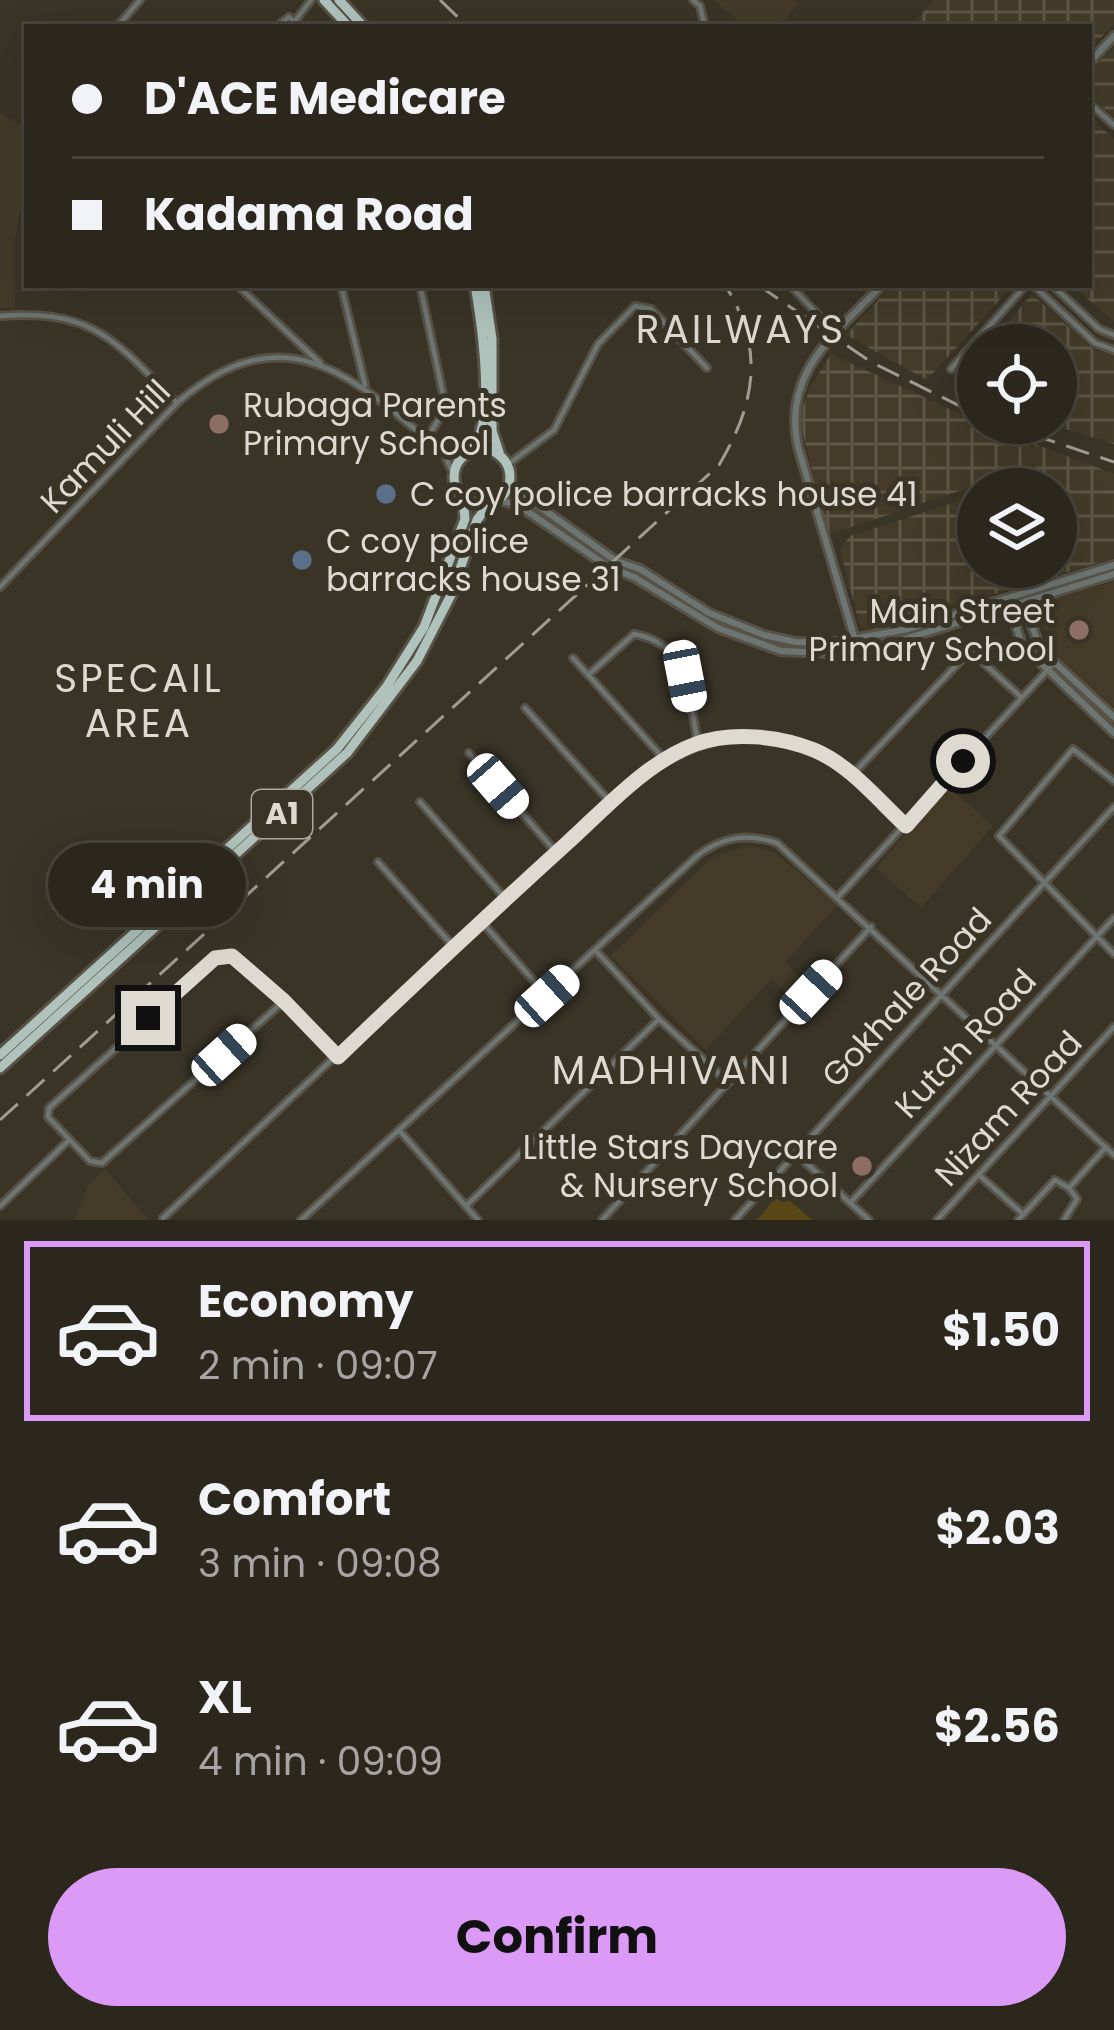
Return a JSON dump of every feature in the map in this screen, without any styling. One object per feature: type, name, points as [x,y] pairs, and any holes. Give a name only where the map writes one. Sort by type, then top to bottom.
[{"type":"highway","points":[[324,0],[346,24]]},
{"type":"highway","points":[[339,0],[361,24]]},
{"type":"highway","points":[[475,288],[483,358],[483,430],[453,473],[463,499],[493,502]]},
{"type":"highway","points":[[484,288],[492,339],[492,431],[509,485]]},
{"type":"highway","points":[[468,452],[481,448],[504,460]]},
{"type":"highway","name":"A1","points":[[0,1068],[346,753],[426,645],[451,595],[477,520],[509,485]]},
{"type":"highway","name":"A1","points":[[0,1055],[338,748],[387,686],[424,627],[465,519],[463,499]]},
{"type":"street","points":[[120,24],[140,0]]},
{"type":"street","points":[[298,24],[311,0]]},
{"type":"street","points":[[693,0],[703,3]]},
{"type":"street","points":[[1092,60],[1114,36]]},
{"type":"street","points":[[240,288],[320,364]]},
{"type":"street","points":[[342,288],[365,388]]},
{"type":"street","points":[[422,288],[444,399],[427,439]]},
{"type":"street","points":[[793,288],[836,334]]},
{"type":"street","points":[[858,650],[798,447],[794,412],[806,372],[879,288]]},
{"type":"street","points":[[951,369],[1027,288]]},
{"type":"street","points":[[1034,288],[1095,343],[1114,350]]},
{"type":"street","points":[[1045,296],[1051,288]]},
{"type":"street","points":[[1055,288],[1100,329],[1114,335]]},
{"type":"street","points":[[504,460],[554,430],[598,344],[635,307],[651,309],[706,368]]},
{"type":"street","points":[[0,316],[38,313],[96,328],[178,403]]},
{"type":"street","name":"Kamuli Hill","points":[[0,587],[178,403],[209,378],[250,362],[284,358],[320,364],[365,388],[444,454],[458,460]]},
{"type":"street","name":"Kamuli Hill","points":[[444,454],[453,473]]},
{"type":"street","points":[[509,485],[616,561],[640,568],[734,625],[796,642],[908,628],[1006,597],[1021,598]]},
{"type":"street","points":[[493,502],[518,505],[610,568],[634,577],[732,635],[781,651],[858,650],[889,644],[1114,569]]},
{"type":"street","points":[[1006,597],[1022,645],[1114,733]]},
{"type":"street","points":[[1021,598],[1036,640],[1054,663],[1114,717]]},
{"type":"street","points":[[588,675],[634,634],[661,646],[682,665],[698,743]]},
{"type":"street","points":[[852,775],[962,657],[976,656],[1021,697]]},
{"type":"street","points":[[573,658],[665,760]]},
{"type":"street","points":[[838,897],[1054,663]]},
{"type":"street","points":[[525,708],[612,804]]},
{"type":"street","points":[[164,1218],[453,946],[665,760],[698,743],[744,737],[794,744],[818,751],[852,775],[906,826]]},
{"type":"street","points":[[1114,781],[1073,749],[1000,830],[1000,841],[1114,954]]},
{"type":"street","points":[[469,753],[557,853]]},
{"type":"street","points":[[420,802],[506,898]]},
{"type":"street","name":"Gokhale Road","points":[[735,1220],[1114,807]]},
{"type":"street","points":[[301,1220],[698,855],[729,839],[747,836],[777,843],[1114,1155]]},
{"type":"street","points":[[378,862],[453,946]]},
{"type":"street","name":"Kutch Road","points":[[851,1202],[1114,918]]},
{"type":"street","points":[[481,921],[547,996]]},
{"type":"street","points":[[602,1220],[871,927]]},
{"type":"street","points":[[597,952],[659,1019],[728,1082]]},
{"type":"street","points":[[284,1001],[102,1163],[93,1163],[48,1117],[49,1108],[215,958],[225,955],[236,959],[284,1001],[338,1057]]},
{"type":"street","points":[[466,1206],[659,1019]]},
{"type":"street","name":"Nizam Road","points":[[937,1220],[1114,1028]]},
{"type":"street","points":[[399,1130],[478,1220]]},
{"type":"street","points":[[0,1206],[69,1139]]},
{"type":"street","points":[[1069,1188],[1106,1147]]},
{"type":"street","points":[[795,1153],[869,1220]]},
{"type":"street","points":[[979,1175],[1020,1217],[1055,1180],[1069,1188],[1077,1203],[1064,1220]]},
{"type":"shaded area","points":[[714,0],[793,0],[798,4],[781,24],[742,24]]},
{"type":"shaded area","points":[[934,0],[1114,0],[1114,24],[1092,47],[1092,24],[914,24]]},
{"type":"shaded area","points":[[1114,47],[1114,117],[1092,98],[1092,69]]},
{"type":"shaded area","points":[[0,113],[24,127],[24,192],[14,245],[15,308],[0,308]]},
{"type":"shaded area","points":[[1092,120],[1114,139],[1114,321],[1075,288],[1092,288]]},
{"type":"shaded area","points":[[889,288],[1010,288],[978,324],[957,324],[957,347],[927,380],[846,335]]},
{"type":"shaded area","points":[[1032,294],[1065,324],[1006,324]]},
{"type":"shaded area","points":[[1077,335],[1094,350],[1114,354],[1114,444],[1077,432]]},
{"type":"shaded area","points":[[831,354],[957,412],[957,444],[1034,448],[1035,444],[1114,474],[1114,558],[1077,569],[1077,468],[1035,468],[1034,459],[1027,468],[957,468],[957,492],[828,535],[799,418],[810,387]]},
{"type":"shaded area","points":[[957,502],[957,588],[1015,588],[872,631],[860,626],[840,550],[850,536]]},
{"type":"shaded area","name":"Main Street Primary School","points":[[1114,581],[1114,707],[1055,655],[1034,605]]},
{"type":"shaded area","points":[[948,786],[993,826],[921,908],[876,868]]},
{"type":"shaded area","points":[[747,846],[773,851],[837,905],[785,963],[808,984],[794,999],[771,979],[706,1050],[610,956],[713,857]]},
{"type":"shaded area","points":[[105,1169],[149,1220],[74,1220],[88,1185]]},
{"type":"shaded area","points":[[780,1192],[812,1220],[757,1220]]},
{"type":"railway","points":[[440,0],[465,24]]},
{"type":"railway","points":[[0,1120],[719,465],[741,420],[751,375],[746,331],[727,288]]},
{"type":"railway","points":[[762,288],[871,362],[957,405]]},
{"type":"railway","points":[[1060,444],[1114,462]]},
{"type":"place","name":"Rubaga Parents Primary School","points":[[219,424]]},
{"type":"place","name":"C coy police barracks house 41","points":[[386,494]]},
{"type":"place","name":"C coy police barracks house 31","points":[[302,560]]},
{"type":"place","name":"Main Street Primary School","points":[[1079,630]]},
{"type":"place","name":"Little Stars Daycare & Nursery School","points":[[862,1166]]},
{"type":"district","name":"RAILWAYS","points":[[741,329]]},
{"type":"district","name":"SPECAIL AREA","points":[[139,700]]},
{"type":"district","name":"MADHIVANI","points":[[672,1070]]},
{"type":"route","points":[[148,1018],[215,958],[232,956],[338,1057],[638,780],[698,743],[744,737],[818,751],[852,775],[906,826],[963,761]]}]
